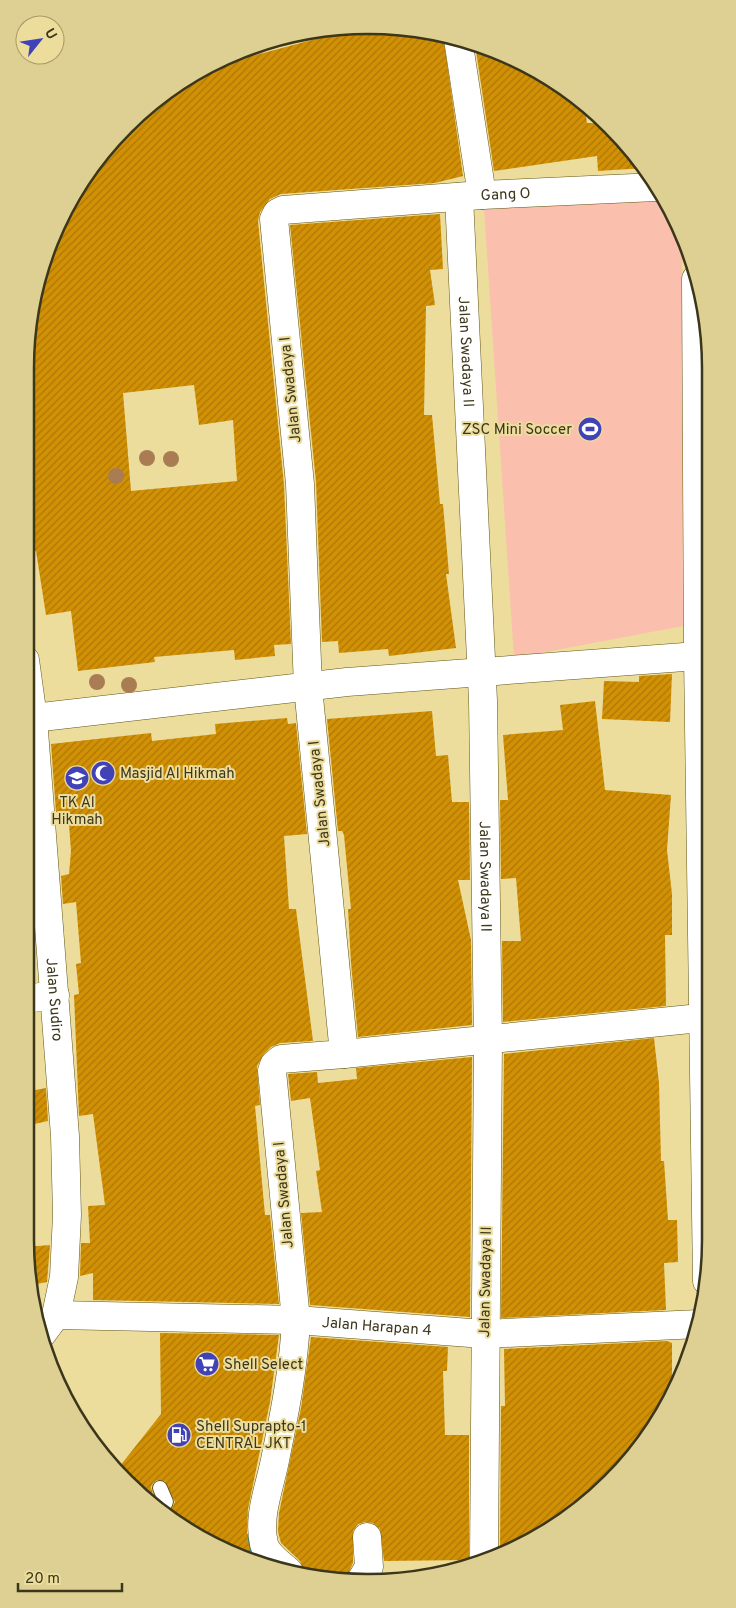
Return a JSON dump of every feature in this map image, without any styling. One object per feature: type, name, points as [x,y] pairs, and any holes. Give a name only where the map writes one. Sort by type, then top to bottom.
[{"type":"street","name":"Gang O","points":[[459,46],[470,196],[649,187]]},
{"type":"street","name":"Jalan Swadaya I","points":[[277,1562],[268,1554],[264,1546],[260,1523],[270,1488],[289,1381],[296,1320],[272,1071],[274,1065],[281,1060],[344,1054],[308,687],[300,484],[274,225],[277,213],[283,210],[470,196]]},
{"type":"street","name":"Jalan Swadaya II","points":[[470,196],[488,1041],[484,1334],[484,1554]]},
{"type":"street","points":[[700,333],[702,468]]},
{"type":"street","points":[[702,635],[698,656],[702,816]]},
{"type":"street","points":[[34,718],[308,687],[698,656]]},
{"type":"street","name":"Jalan Sudiro","points":[[34,731],[65,1136],[66,1215],[64,1276],[48,1325]]},
{"type":"street","points":[[34,998],[55,996]]},
{"type":"street","points":[[344,1054],[488,1041],[702,1018]]},
{"type":"street","name":"Jalan Harapan 4","points":[[48,1325],[296,1320],[484,1334],[692,1324]]},
{"type":"street","points":[[365,1574],[369,1567],[367,1537]]},
{"type":"lane","points":[[160,1488],[166,1502],[165,1505]]},
{"type":"shaded area","name":"ZSC Mini Soccer","points":[[655,198],[668,220],[682,253],[683,626],[514,658],[484,209]]},
{"type":"building","points":[[346,34],[390,34],[444,43],[463,176],[435,183],[281,194],[270,199],[260,212],[258,221],[284,485],[291,644],[274,645],[275,656],[235,660],[234,650],[154,657],[155,662],[78,671],[71,611],[46,615],[36,551],[34,551],[34,346],[45,281],[68,220],[90,182],[117,148],[148,117],[182,90],[220,68],[241,59],[322,37]],"holes":[[[194,385],[199,425],[233,420],[237,481],[131,491],[123,393]]]},
{"type":"building","points":[[476,51],[516,68],[554,90],[586,115],[587,123],[594,123],[604,132],[636,169],[598,171],[597,156],[494,171]]},
{"type":"building","points":[[440,214],[443,269],[430,270],[435,305],[426,306],[424,415],[432,415],[440,504],[443,504],[449,574],[446,574],[456,648],[389,656],[388,649],[339,653],[338,641],[322,642],[316,482],[290,225]]},
{"type":"building","points":[[672,674],[670,722],[602,719],[604,681],[639,682],[639,676]]},
{"type":"building","points":[[595,701],[605,790],[671,795],[667,850],[672,894],[672,935],[665,935],[666,1006],[503,1022],[502,941],[521,941],[516,878],[501,879],[500,800],[508,800],[503,735],[563,730],[560,705]]},
{"type":"building","points":[[432,711],[436,756],[448,755],[452,802],[469,802],[470,880],[458,880],[471,940],[472,1025],[358,1037],[348,909],[351,909],[344,835],[342,831],[338,831],[327,719]]},
{"type":"building","points":[[287,718],[288,724],[296,723],[307,834],[284,836],[289,909],[296,909],[313,1041],[280,1043],[271,1047],[257,1066],[260,1105],[255,1106],[265,1215],[270,1215],[279,1304],[93,1300],[93,1273],[80,1276],[81,1243],[90,1243],[88,1206],[105,1205],[93,1114],[79,1116],[74,995],[79,994],[76,964],[81,963],[76,902],[63,904],[61,876],[69,874],[71,851],[68,811],[56,812],[51,744],[151,733],[152,741],[216,734],[215,724]]},
{"type":"building","points":[[654,1038],[659,1083],[661,1161],[664,1161],[668,1220],[677,1220],[678,1262],[664,1263],[666,1310],[501,1318],[504,1054]]},
{"type":"building","points":[[472,1057],[470,1317],[310,1305],[301,1213],[322,1212],[316,1171],[320,1170],[310,1098],[291,1101],[288,1074],[317,1072],[318,1083],[357,1079],[356,1068]]},
{"type":"building","points":[[46,1088],[48,1121],[34,1124],[34,1090]]},
{"type":"building","points":[[50,1245],[47,1282],[37,1284],[34,1246]]},
{"type":"building","points":[[160,1333],[279,1335],[270,1402],[248,1509],[247,1533],[250,1552],[220,1540],[171,1510],[175,1502],[165,1481],[157,1480],[153,1483],[151,1487],[153,1495],[121,1464],[161,1414]]},
{"type":"building","points":[[311,1337],[448,1347],[447,1371],[443,1371],[445,1435],[469,1435],[469,1559],[384,1561],[380,1529],[373,1523],[365,1522],[358,1524],[353,1531],[353,1563],[348,1574],[303,1568],[300,1561],[281,1543],[278,1532],[279,1513],[301,1408]]},
{"type":"building","points":[[667,1341],[672,1343],[672,1379],[646,1426],[604,1476],[554,1518],[500,1547],[501,1406],[505,1406],[504,1349]]},
{"type":"waterway","points":[[247,1539],[249,1553]]},
{"type":"place","name":"ZSC Mini Soccer","points":[[590,429]]},
{"type":"place","name":"Masjid Al Hikmah","points":[[103,773]]},
{"type":"place","name":"TK Al Hikmah","points":[[77,778]]},
{"type":"place","name":"Shell Select","points":[[207,1364]]},
{"type":"place","name":"Shell Suprapto-1 CENTRAL JKT","points":[[179,1435]]}]
